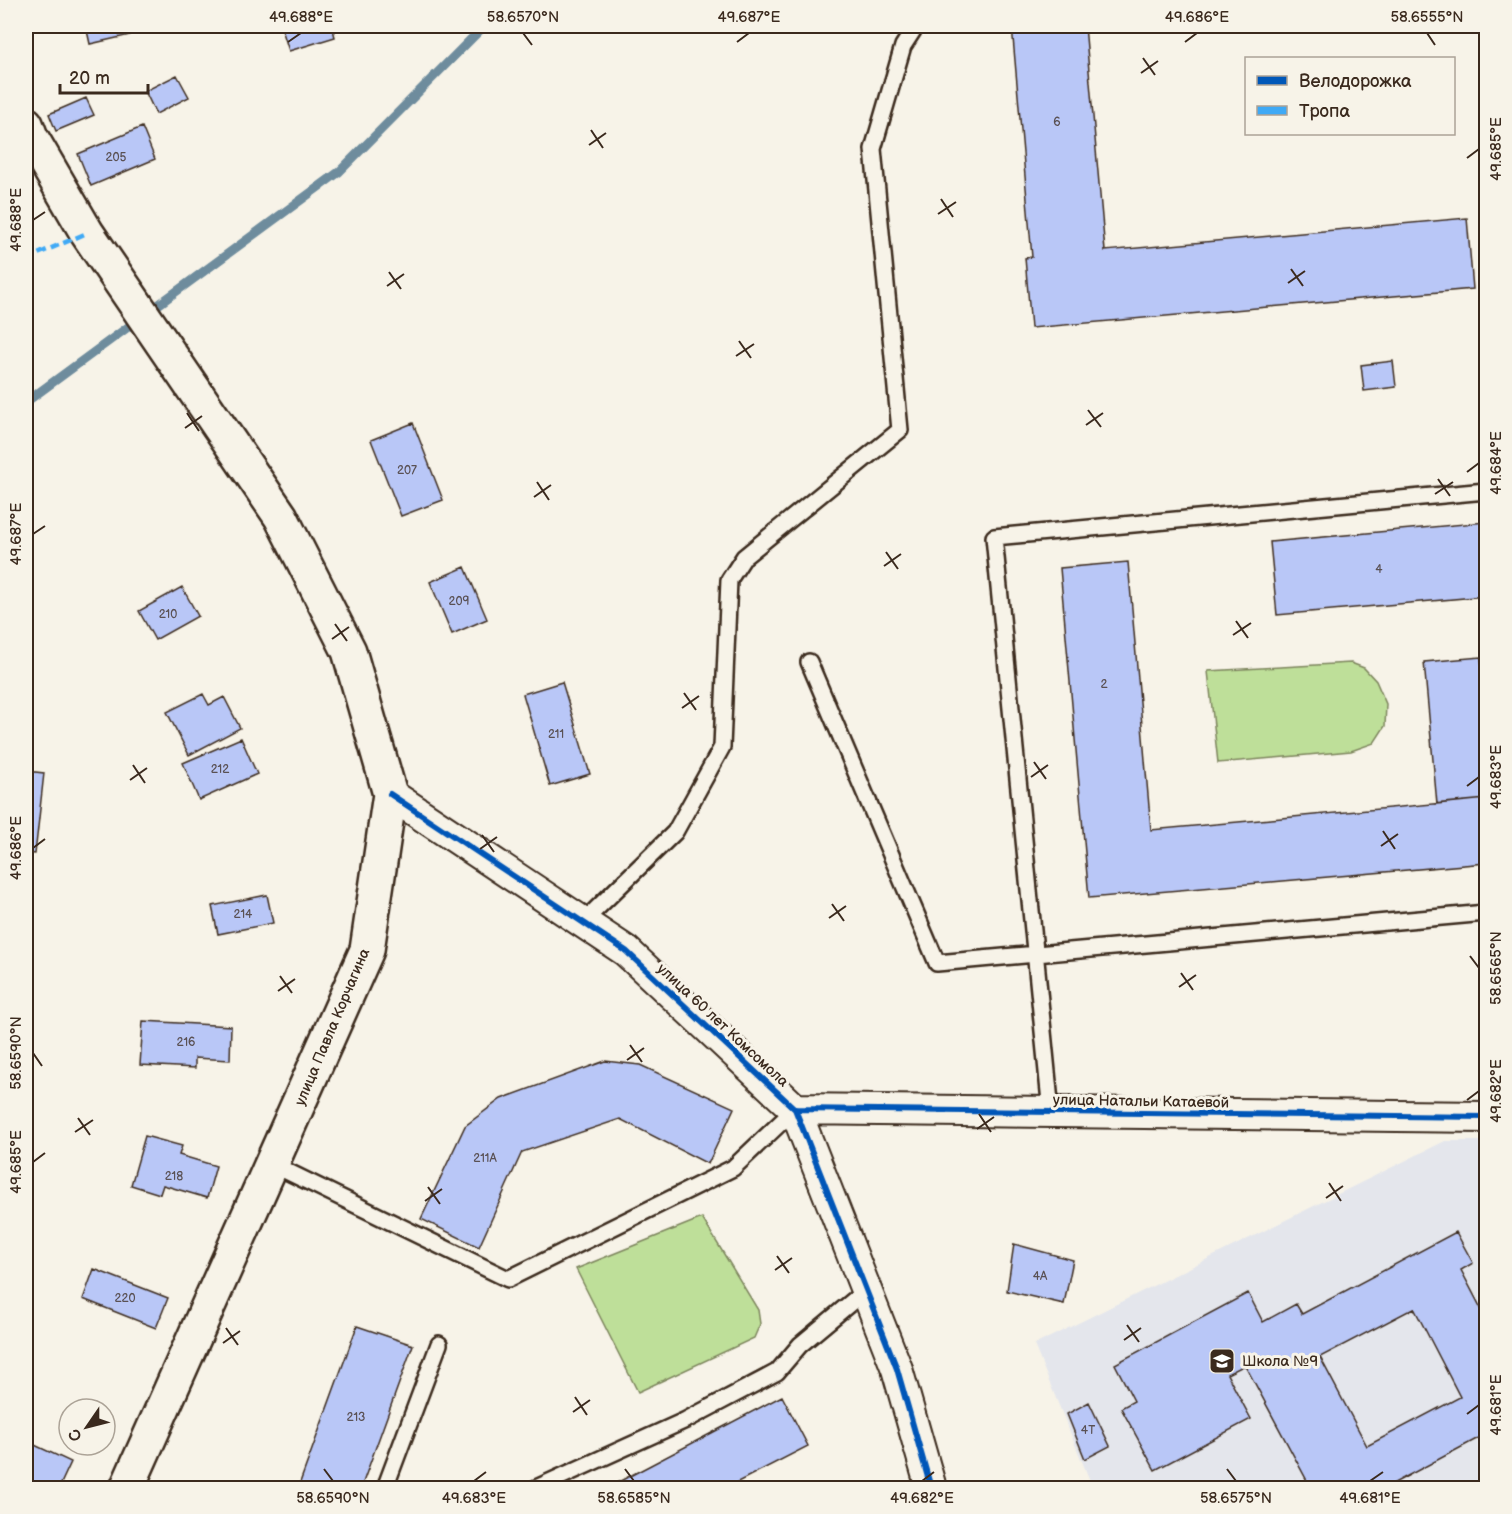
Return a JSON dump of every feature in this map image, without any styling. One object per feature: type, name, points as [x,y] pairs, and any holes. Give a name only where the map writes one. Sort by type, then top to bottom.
[{"type":"main road","name":"улица Павла Корчагина","points":[[26,124],[31,137],[87,233],[281,517],[350,651],[390,794],[367,950],[127,1488]]},
{"type":"street","name":"улица 60 лет Комсомола","points":[[390,794],[626,951],[795,1109],[897,1369],[931,1488]]},
{"type":"street","name":"улица Натальи Катаевой","points":[[795,1109],[1486,1117]]},
{"type":"lane","points":[[584,922],[675,832],[722,747],[729,580],[744,557],[900,430],[873,148],[903,46],[916,26]]},
{"type":"lane","points":[[1051,1112],[994,537],[1486,491]]},
{"type":"lane","points":[[809,662],[937,963],[1486,913]]},
{"type":"lane","points":[[272,1164],[508,1278],[733,1168],[795,1109]]},
{"type":"lane","points":[[536,1488],[686,1420],[777,1372],[800,1344],[866,1290]]},
{"type":"lane","points":[[385,1488],[439,1344]]},
{"type":"shaded area","points":[[1445,1141],[1486,1141],[1486,1488],[1093,1488],[1034,1345]]},
{"type":"green space","points":[[1351,663],[1364,668],[1376,681],[1386,704],[1385,726],[1374,743],[1351,751],[1218,763],[1208,671]]},
{"type":"green space","points":[[702,1218],[758,1310],[760,1324],[754,1338],[638,1392],[576,1269]]},
{"type":"building","points":[[86,26],[128,26],[130,35],[90,44]]},
{"type":"building","points":[[281,26],[332,26],[335,37],[289,51]]},
{"type":"building","points":[[1012,26],[1085,26],[1105,251],[1467,218],[1473,289],[1031,328],[1025,258],[1032,257]]},
{"type":"building","points":[[177,75],[189,97],[156,114],[145,91]]},
{"type":"building","points":[[86,98],[94,115],[56,131],[49,114]]},
{"type":"building","points":[[142,127],[155,159],[91,186],[78,154]]},
{"type":"building","points":[[1393,361],[1396,387],[1364,391],[1361,365]]},
{"type":"building","points":[[413,423],[443,500],[401,516],[371,440]]},
{"type":"building","points":[[1486,522],[1486,596],[1277,615],[1270,542]]},
{"type":"building","points":[[1128,562],[1151,830],[1486,799],[1486,863],[1089,898],[1060,568]]},
{"type":"building","points":[[465,567],[487,619],[452,634],[430,582]]},
{"type":"building","points":[[182,587],[198,616],[155,640],[139,611]]},
{"type":"building","points":[[1481,657],[1486,719],[1486,799],[1437,804],[1424,662]]},
{"type":"building","points":[[562,682],[590,774],[550,786],[523,694]]},
{"type":"building","points":[[203,694],[209,705],[224,697],[240,728],[189,755],[167,712]]},
{"type":"building","points":[[241,738],[257,774],[199,800],[183,763]]},
{"type":"building","points":[[26,771],[44,773],[35,854],[26,853]]},
{"type":"building","points":[[267,895],[273,923],[218,934],[212,906]]},
{"type":"building","points":[[143,1021],[231,1026],[230,1060],[195,1058],[195,1068],[140,1065]]},
{"type":"building","points":[[605,1061],[640,1065],[734,1108],[708,1164],[620,1119],[522,1152],[479,1247],[421,1219],[465,1126],[501,1099]]},
{"type":"building","points":[[145,1136],[182,1146],[179,1155],[216,1166],[207,1198],[163,1185],[160,1194],[131,1185]]},
{"type":"building","name":"Школа №9","points":[[1456,1232],[1473,1263],[1461,1270],[1486,1318],[1486,1434],[1385,1488],[1311,1488],[1245,1365],[1227,1374],[1251,1419],[1155,1470],[1121,1408],[1134,1401],[1115,1364],[1248,1293],[1263,1322],[1296,1304],[1302,1314]],"holes":[[[1414,1308],[1460,1397],[1367,1446],[1320,1357]]]},
{"type":"building","points":[[1014,1244],[1073,1260],[1064,1304],[1007,1291]]},
{"type":"building","points":[[94,1269],[168,1298],[156,1328],[83,1299]]},
{"type":"building","points":[[357,1326],[413,1345],[361,1488],[298,1488]]},
{"type":"building","points":[[782,1396],[808,1446],[726,1488],[607,1488]]},
{"type":"building","points":[[1089,1402],[1110,1446],[1085,1459],[1067,1414]]},
{"type":"building","points":[[26,1441],[71,1462],[59,1488],[26,1488]]},
{"type":"waterway","points":[[26,402],[339,172],[484,26]]},
{"type":"marked path","points":[[26,259],[87,233]]},
{"type":"cycle path","points":[[390,794],[626,951],[795,1109],[897,1369],[931,1488]]},
{"type":"cycle path","points":[[795,1109],[1486,1117]]},
{"type":"place","name":"Школа №9","points":[[1222,1361]]}]
